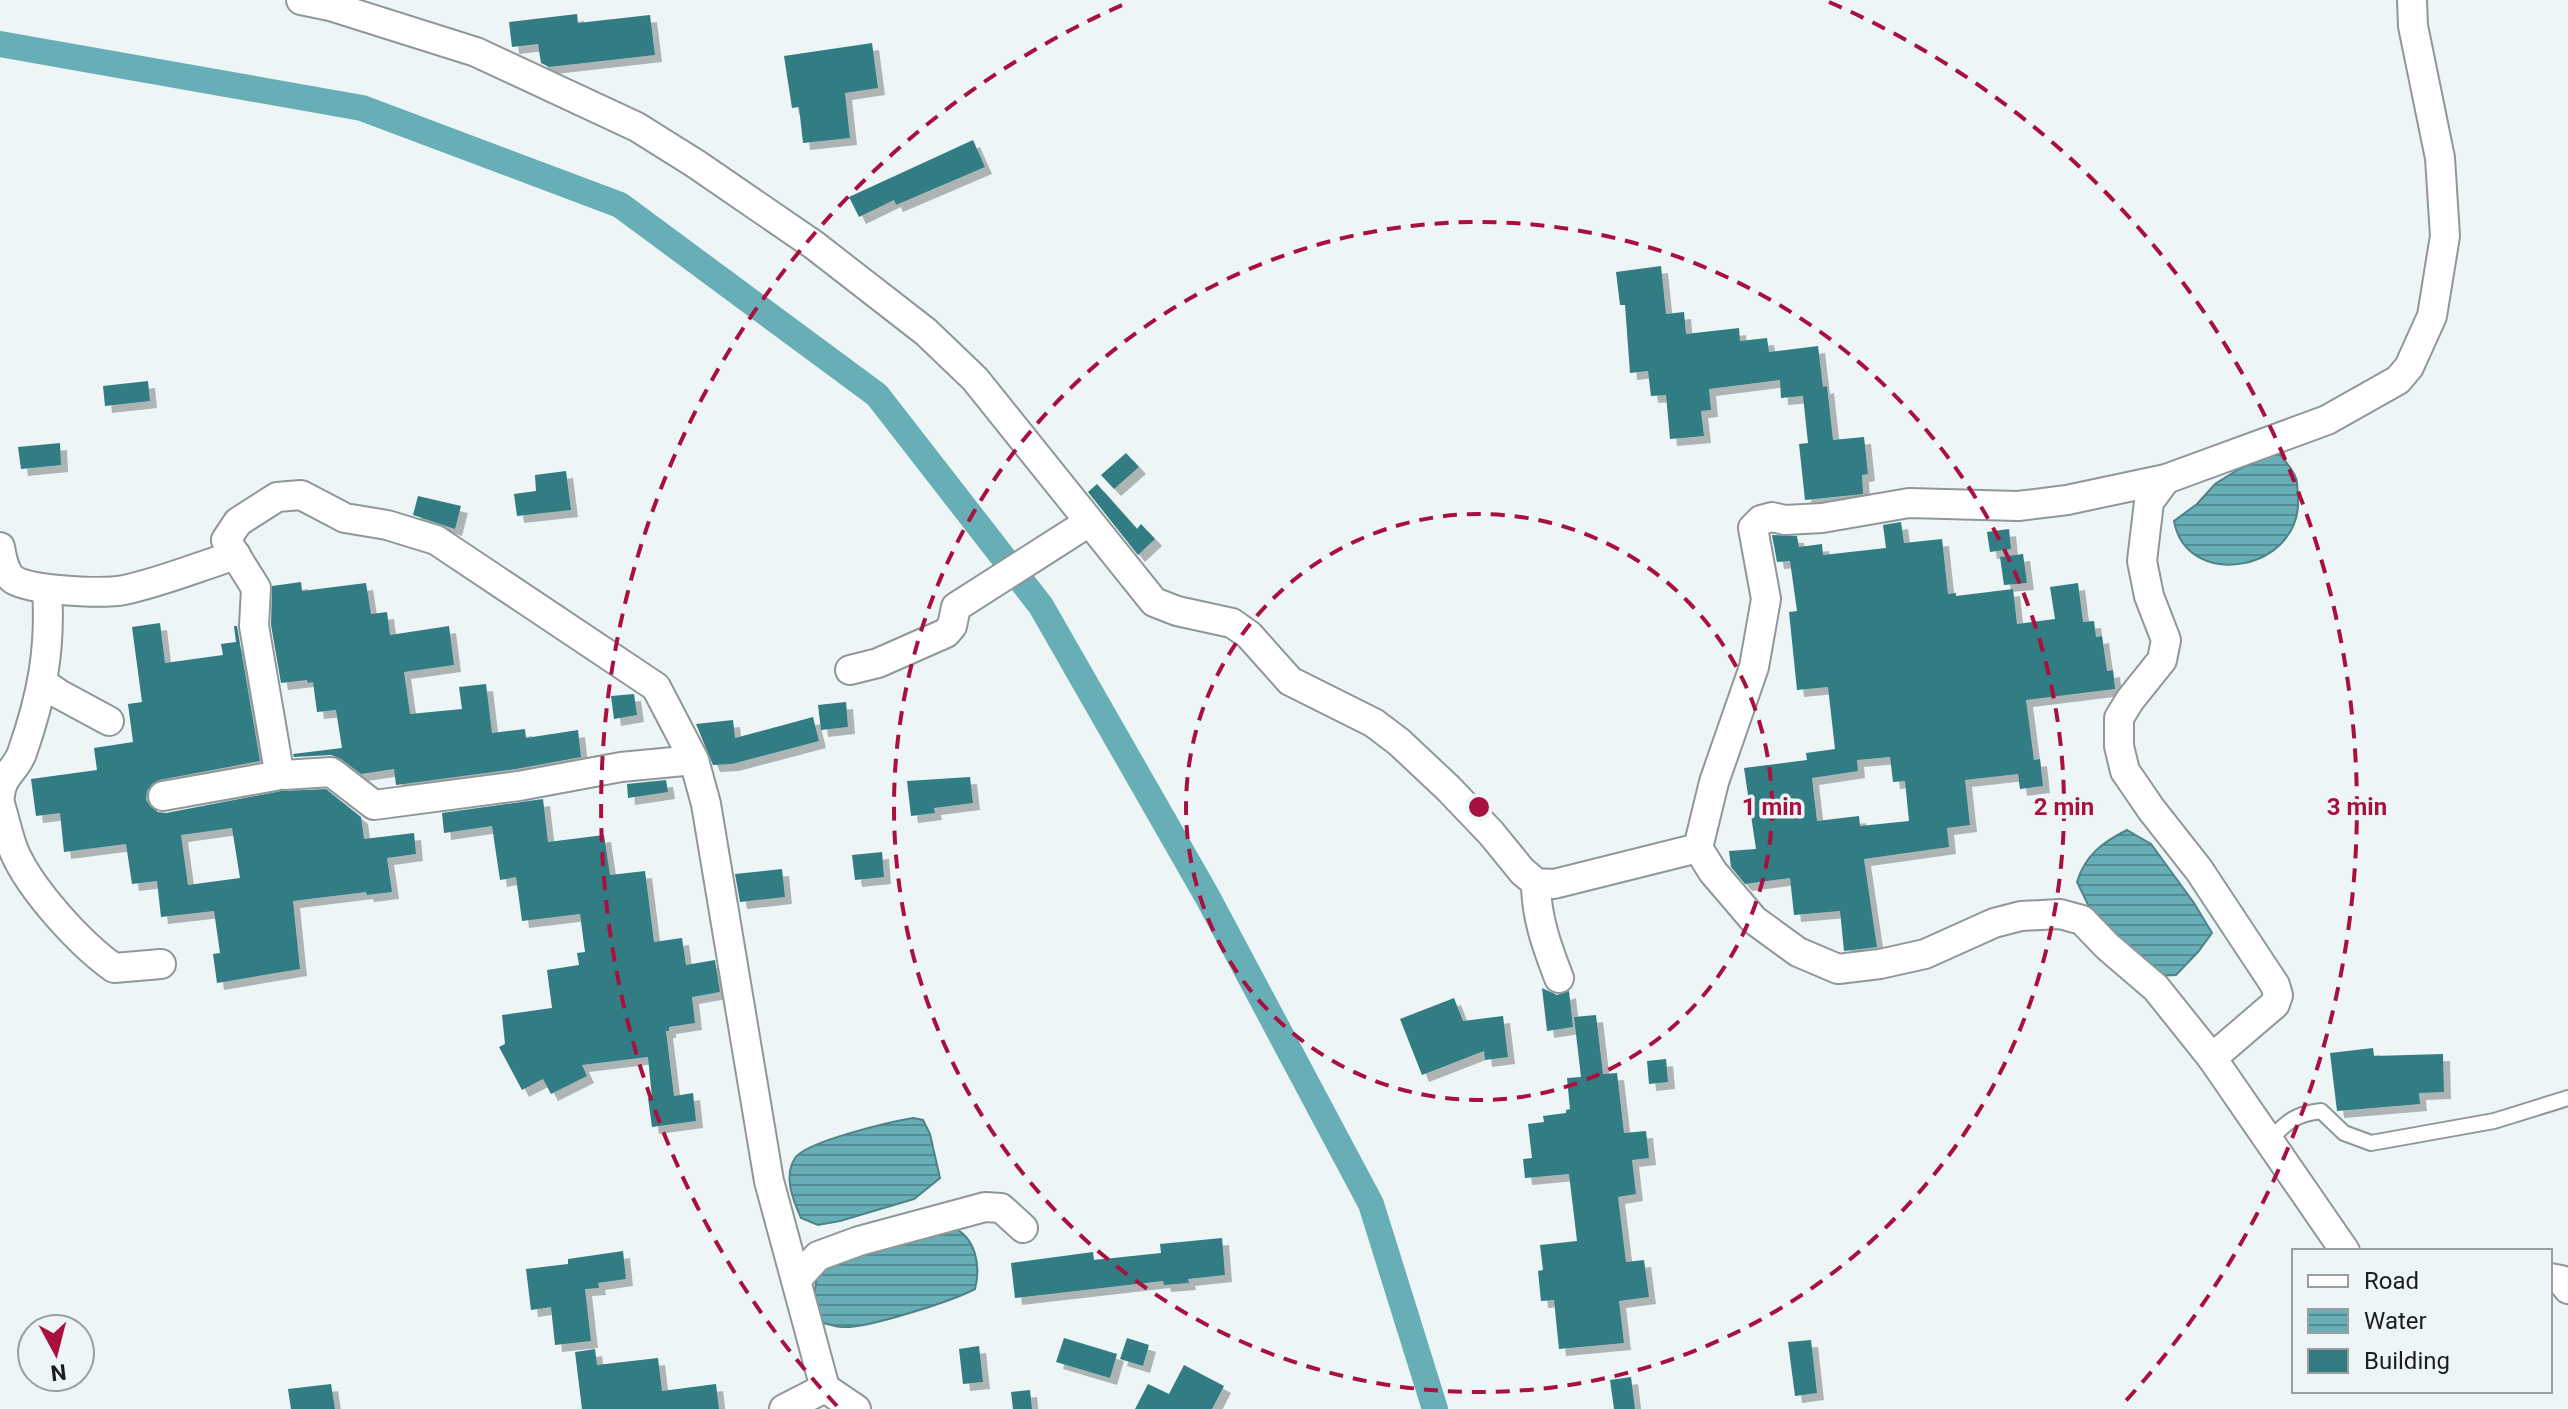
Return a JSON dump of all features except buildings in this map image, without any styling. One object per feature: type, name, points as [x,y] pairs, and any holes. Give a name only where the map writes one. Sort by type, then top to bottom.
[{"type":"street","points":[[301,0],[330,6],[476,52],[637,127],[814,245],[926,332],[975,379],[1085,525],[1154,602],[1177,611],[1232,623],[1249,635],[1290,681],[1374,723],[1448,788],[1536,883],[1554,884],[1698,848]]},
{"type":"street","points":[[2344,1249],[2212,1058],[2156,988],[2082,920],[2060,914],[2021,916],[1994,923],[1925,954],[1838,969],[1798,952],[1754,920],[1713,872],[1698,848],[1714,782],[1754,667],[1766,599],[1753,528],[1761,520],[1772,517],[1785,520],[1822,518],[1909,503],[2018,506],[2067,500],[2166,479],[2327,420],[2398,380],[2409,367],[2432,316],[2445,236],[2440,158],[2413,26],[2412,0]]},
{"type":"street","points":[[2166,479],[2149,502],[2142,561],[2149,596],[2166,640],[2162,660],[2119,718],[2119,746],[2125,771],[2207,882],[2275,985],[2278,995],[2275,1004],[2212,1058]]},
{"type":"street","points":[[163,796],[275,776],[279,771],[254,626],[256,588],[226,540],[238,522],[277,497],[301,495],[345,518],[387,525],[436,540],[656,687],[694,760],[706,804],[769,1181],[825,1388],[856,1409]]},
{"type":"street","points":[[850,670],[878,663],[946,633],[952,626],[956,607],[1085,525]]},
{"type":"street","points":[[0,547],[4,566],[13,580],[47,589],[122,590],[236,555]]},
{"type":"street","points":[[0,796],[5,776],[18,763],[43,683],[50,631],[47,589]]},
{"type":"street","points":[[43,683],[109,721]]},
{"type":"street","points":[[279,771],[289,775],[331,772],[374,805],[519,786],[621,767],[694,760]]},
{"type":"street","points":[[0,804],[15,853],[22,864],[51,908],[100,958],[114,968],[161,964]]},
{"type":"street","points":[[1536,883],[1536,902],[1545,940],[1559,978]]},
{"type":"street","points":[[796,1280],[818,1256],[859,1241],[985,1207],[1001,1208],[1023,1228]]},
{"type":"street","points":[[2552,1278],[2561,1280],[2568,1289]]},
{"type":"street","points":[[784,1409],[825,1388]]},
{"type":"lane","points":[[2270,1140],[2301,1113],[2321,1111],[2344,1133],[2371,1143],[2494,1121],[2568,1098]]},
{"type":"water","points":[[2278,452],[2295,475],[2298,497],[2295,522],[2283,542],[2264,556],[2243,563],[2220,564],[2200,558],[2183,543],[2174,521],[2197,504],[2215,484],[2239,469]]},
{"type":"water","points":[[2127,830],[2151,844],[2212,933],[2176,975],[2154,976],[2091,911],[2077,882],[2096,850]]},
{"type":"water","points":[[913,1118],[923,1120],[930,1134],[940,1178],[914,1199],[840,1221],[818,1225],[801,1218],[792,1196],[790,1180],[795,1158],[815,1145],[832,1139]]},
{"type":"water","points":[[952,1227],[967,1238],[975,1253],[975,1289],[929,1307],[870,1324],[842,1327],[823,1323],[814,1295],[819,1265]]},
{"type":"waterway","points":[[0,44],[362,108],[620,205],[877,395],[1041,606],[1207,896],[1371,1204],[1435,1409]]}]
